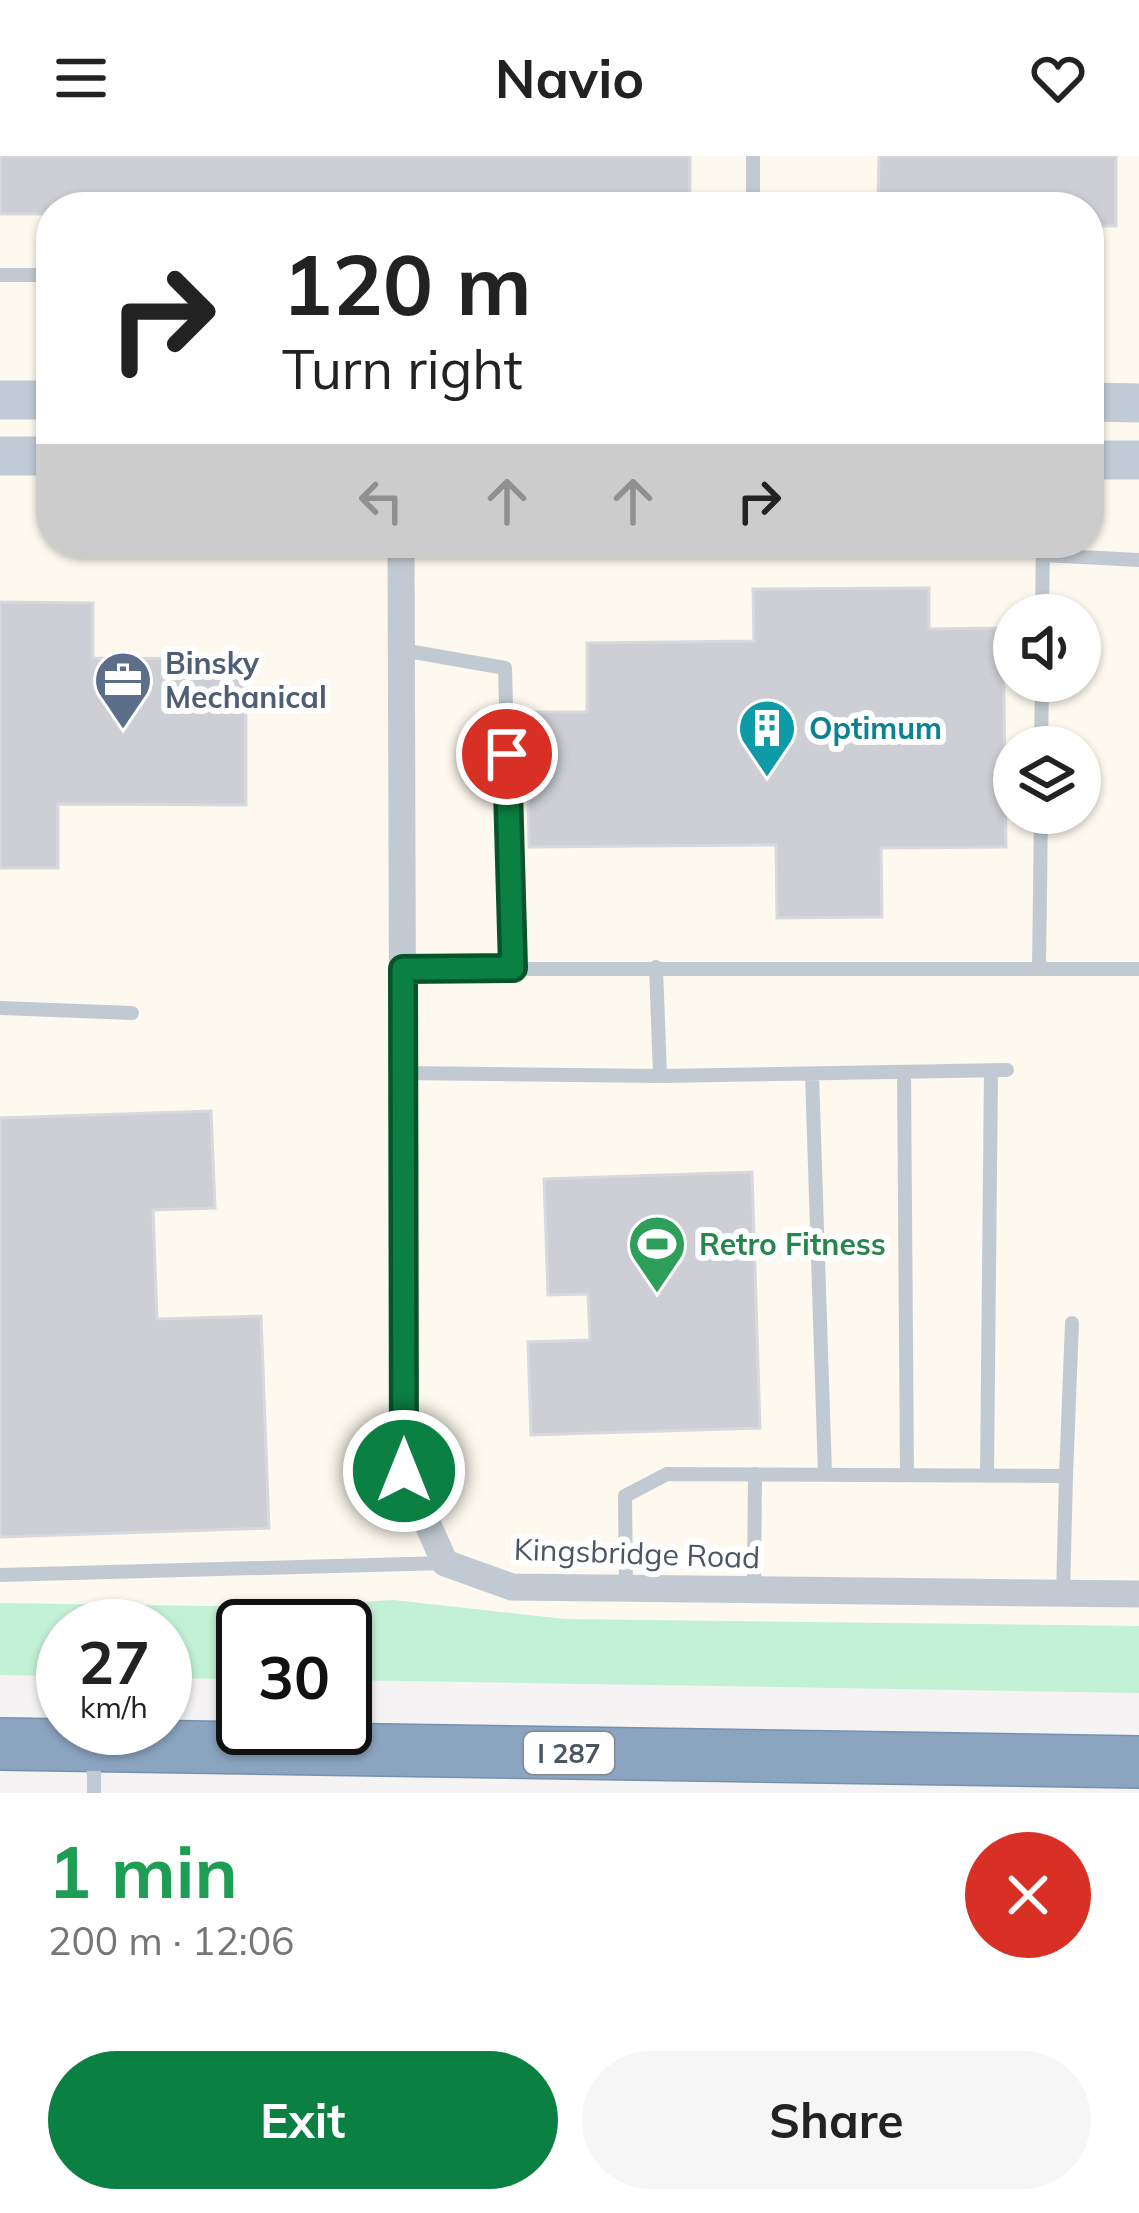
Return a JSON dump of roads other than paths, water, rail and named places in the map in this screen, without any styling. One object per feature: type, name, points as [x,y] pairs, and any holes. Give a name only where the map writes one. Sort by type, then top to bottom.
[{"type":"highway","name":"I 287","points":[[0,1744],[94,1770],[1139,1762]]},
{"type":"main road","points":[[0,400],[36,400]]},
{"type":"main road","points":[[1104,402],[1139,403]]},
{"type":"main road","points":[[0,456],[36,456]]},
{"type":"main road","points":[[1104,460],[1139,460]]},
{"type":"street","points":[[401,558],[404,1471],[445,1563]]},
{"type":"street","name":"Kingsbridge Road","points":[[445,1563],[512,1587],[1139,1594]]},
{"type":"lane","points":[[752,156],[753,192]]},
{"type":"lane","points":[[0,275],[36,275]]},
{"type":"lane","points":[[1104,556],[1139,560]]},
{"type":"lane","points":[[1042,594],[1043,558]]},
{"type":"lane","points":[[401,650],[505,668],[513,968]]},
{"type":"lane","points":[[1039,968],[1040,834]]},
{"type":"lane","points":[[656,967],[660,1076]]},
{"type":"lane","points":[[403,969],[1139,969]]},
{"type":"lane","points":[[0,1008],[132,1013]]},
{"type":"lane","points":[[404,1073],[660,1076],[999,1071],[987,1475]]},
{"type":"lane","points":[[904,1072],[907,1475]]},
{"type":"lane","points":[[812,1074],[825,1474]]},
{"type":"lane","points":[[1063,1593],[1072,1323]]},
{"type":"lane","points":[[626,1588],[625,1496],[667,1474],[1066,1476]]},
{"type":"lane","points":[[754,1589],[755,1474]]},
{"type":"lane","points":[[0,1575],[445,1563]]},
{"type":"place","name":"Binsky Mechanical","points":[[123,731]]},
{"type":"place","name":"Optimum","points":[[767,779]]},
{"type":"place","name":"Retro Fitness","points":[[657,1295]]}]
